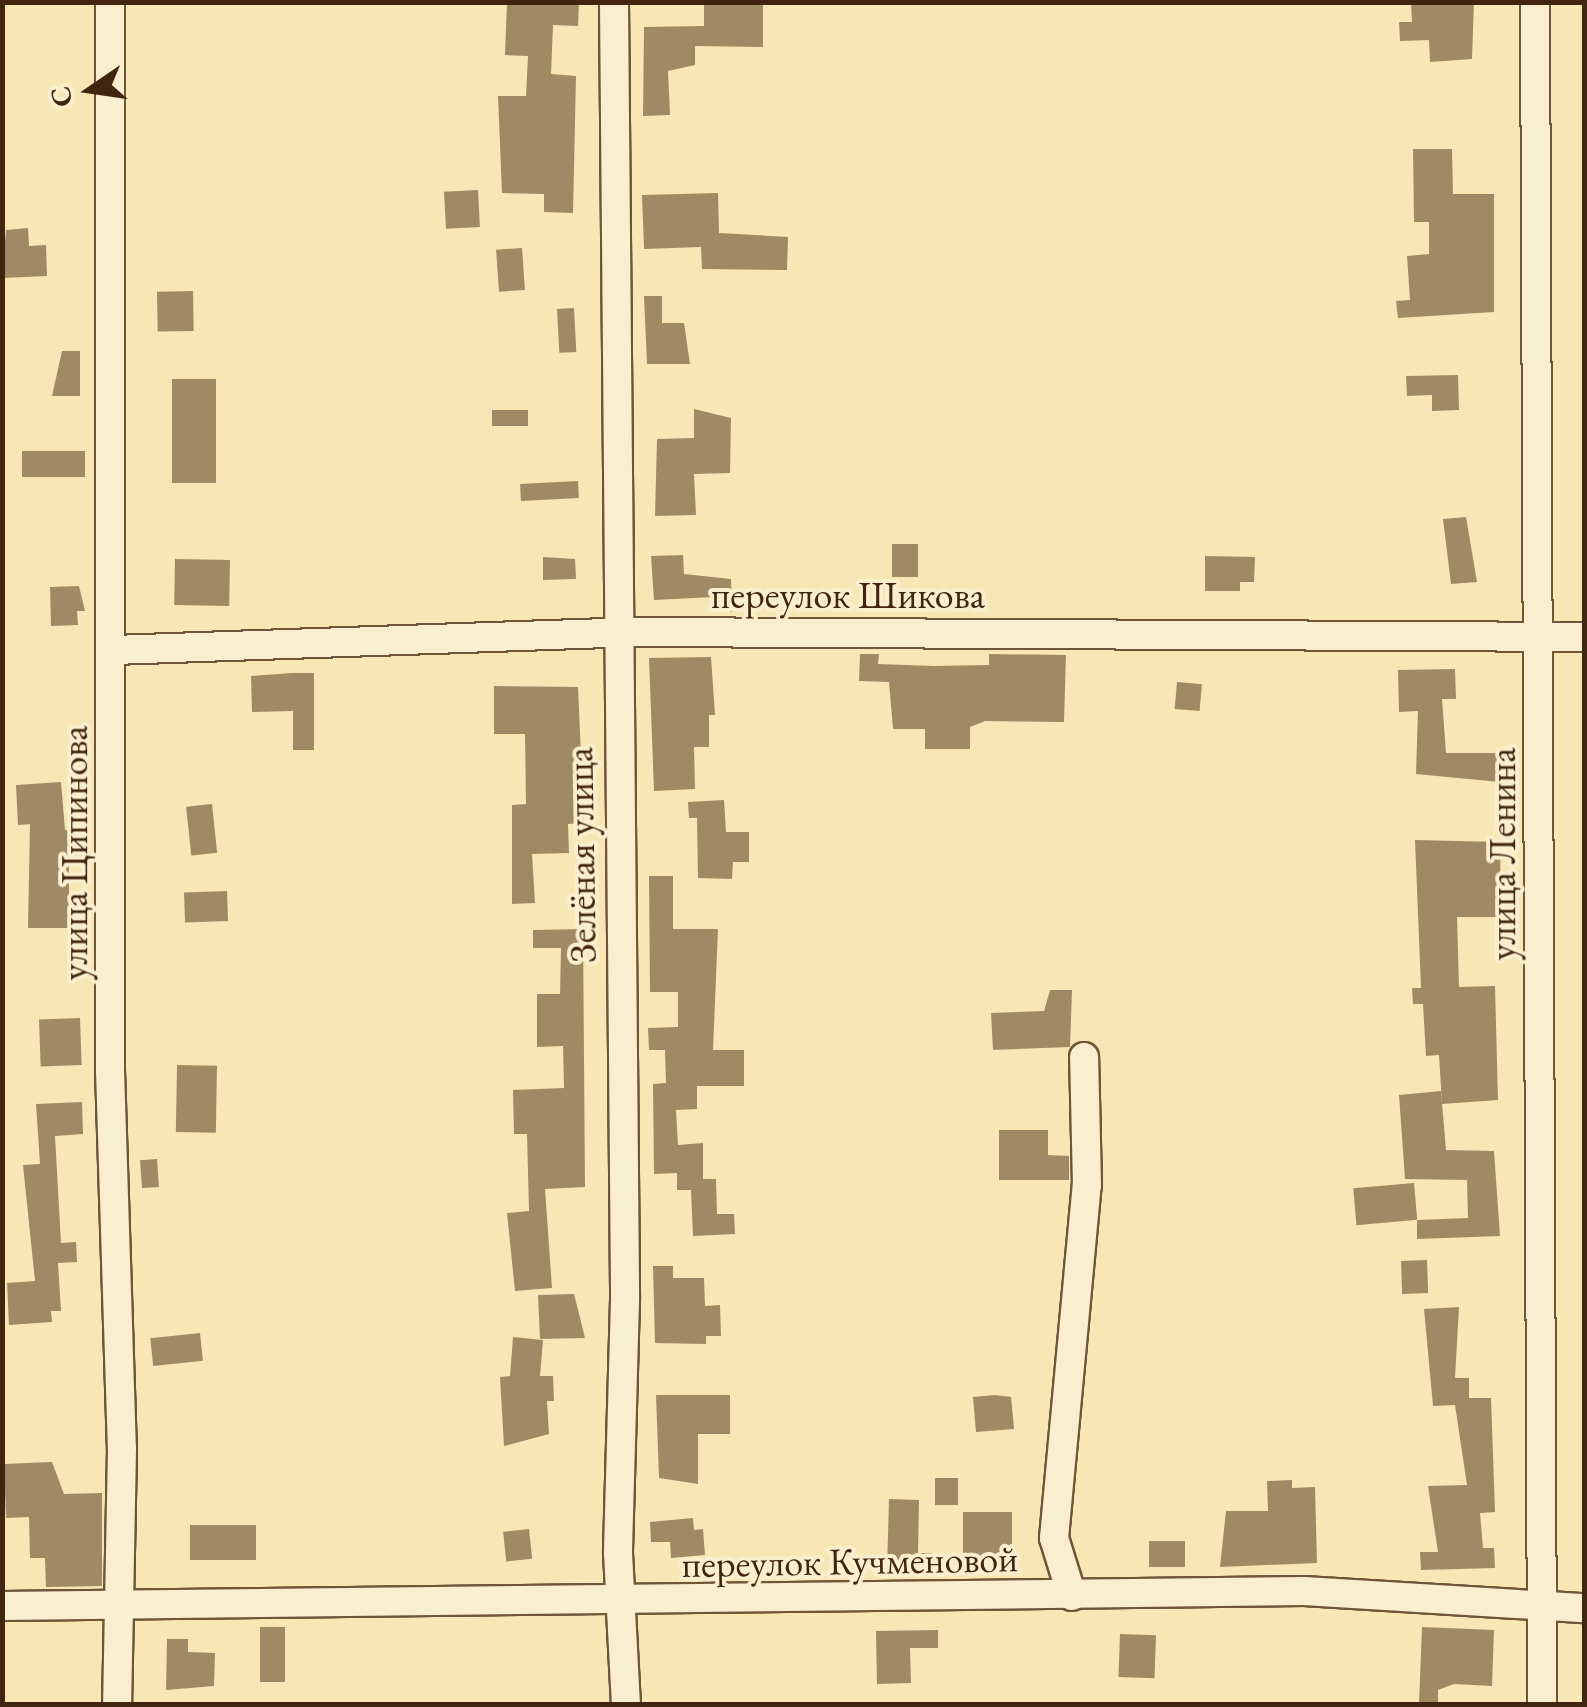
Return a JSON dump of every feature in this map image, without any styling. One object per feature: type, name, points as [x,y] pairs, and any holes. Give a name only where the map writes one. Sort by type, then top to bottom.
[{"type":"street","name":"улица Ципинова","points":[[110,2],[110,1070],[122,1449],[116,1600],[117,1704]]},
{"type":"street","name":"Зелёная улица","points":[[614,2],[615,634],[625,1300],[618,1553],[624,1603],[626,1704]]},
{"type":"street","name":"улица Ленина","points":[[1534,2],[1540,636],[1542,1704]]},
{"type":"street","name":"переулок Шикова","points":[[112,650],[615,634],[1584,638]]},
{"type":"street","points":[[1072,1596],[1054,1538],[1088,1185],[1084,1057]]},
{"type":"street","name":"переулок Кучменовой","points":[[2,1606],[116,1600],[624,1603],[1400,1592],[1584,1608]]},
{"type":"building","points":[[507,2],[579,2],[578,26],[553,25],[551,74],[576,76],[573,213],[544,212],[544,194],[502,193],[498,96],[526,96],[528,56],[505,55]]},
{"type":"building","points":[[704,2],[763,2],[763,47],[695,46],[695,65],[668,71],[670,115],[643,116],[644,27],[704,26]]},
{"type":"building","points":[[1411,2],[1474,2],[1472,59],[1430,62],[1429,40],[1400,41],[1399,22],[1412,22]]},
{"type":"building","points":[[1413,149],[1452,149],[1453,194],[1494,194],[1494,312],[1398,318],[1396,301],[1410,300],[1407,256],[1429,254],[1429,222],[1414,222]]},
{"type":"building","points":[[478,190],[480,227],[446,229],[444,192]]},
{"type":"building","points":[[718,193],[719,233],[788,237],[787,270],[702,269],[701,247],[644,249],[642,195]]},
{"type":"building","points":[[28,228],[29,246],[46,245],[47,276],[2,278],[6,230]]},
{"type":"building","points":[[522,248],[525,290],[499,292],[496,250]]},
{"type":"building","points":[[193,291],[194,331],[158,332],[157,292]]},
{"type":"building","points":[[644,296],[662,296],[662,323],[684,323],[690,364],[647,364]]},
{"type":"building","points":[[574,308],[576,352],[559,353],[557,309]]},
{"type":"building","points":[[62,351],[80,351],[80,396],[52,396]]},
{"type":"building","points":[[1458,375],[1459,410],[1432,411],[1432,395],[1407,396],[1406,376]]},
{"type":"building","points":[[172,379],[216,379],[216,483],[172,483]]},
{"type":"building","points":[[694,409],[731,418],[730,473],[694,474],[696,515],[655,516],[657,439],[694,438]]},
{"type":"building","points":[[492,410],[528,410],[528,426],[492,426]]},
{"type":"building","points":[[22,451],[85,451],[85,477],[22,477]]},
{"type":"building","points":[[578,481],[579,498],[521,501],[520,484]]},
{"type":"building","points":[[1466,517],[1477,582],[1451,584],[1443,519]]},
{"type":"building","points":[[892,544],[918,544],[918,577],[892,577]]},
{"type":"building","points":[[683,555],[684,574],[731,579],[732,612],[714,612],[714,597],[654,600],[651,556]]},
{"type":"building","points":[[1205,556],[1255,557],[1254,582],[1240,582],[1240,591],[1205,591]]},
{"type":"building","points":[[543,557],[575,559],[576,579],[543,580]]},
{"type":"building","points":[[175,559],[230,560],[229,606],[174,605]]},
{"type":"building","points":[[79,586],[85,611],[77,611],[78,625],[51,626],[50,587]]},
{"type":"building","points":[[860,654],[879,654],[878,664],[934,666],[989,665],[989,654],[1066,655],[1064,722],[985,721],[970,727],[970,749],[925,749],[925,729],[893,729],[889,682],[859,681]]},
{"type":"building","points":[[711,657],[715,715],[709,715],[709,747],[694,747],[695,789],[654,791],[649,658]]},
{"type":"building","points":[[1455,669],[1456,699],[1442,699],[1446,753],[1500,753],[1500,782],[1416,774],[1418,711],[1399,712],[1398,670]]},
{"type":"building","points":[[314,673],[314,750],[293,750],[293,711],[252,712],[251,676]]},
{"type":"building","points":[[1177,682],[1202,684],[1200,711],[1175,709]]},
{"type":"building","points":[[494,686],[578,687],[584,823],[568,824],[569,853],[532,854],[535,903],[512,904],[512,805],[526,804],[525,734],[494,734]]},
{"type":"building","points":[[61,782],[65,830],[80,829],[82,857],[69,858],[69,928],[28,928],[30,824],[18,825],[16,785]]},
{"type":"building","points":[[724,800],[726,832],[749,832],[749,862],[733,862],[732,879],[698,878],[697,818],[689,818],[688,802]]},
{"type":"building","points":[[212,804],[217,853],[191,855],[186,807]]},
{"type":"building","points":[[1415,840],[1500,842],[1501,917],[1457,917],[1459,987],[1495,986],[1498,1100],[1442,1104],[1439,1055],[1426,1056],[1423,1004],[1413,1004],[1412,988],[1421,988]]},
{"type":"building","points":[[649,876],[673,876],[673,929],[718,929],[713,1050],[744,1050],[744,1086],[697,1086],[697,1109],[676,1110],[678,1145],[703,1143],[703,1179],[716,1179],[717,1214],[734,1214],[735,1234],[693,1236],[691,1190],[677,1190],[677,1173],[654,1174],[653,1084],[666,1083],[665,1050],[649,1050],[648,1028],[678,1027],[678,992],[650,992]]},
{"type":"building","points":[[227,891],[228,921],[185,922],[184,893]]},
{"type":"building","points":[[583,929],[585,1187],[545,1189],[552,1288],[515,1291],[507,1213],[529,1211],[527,1134],[514,1134],[513,1090],[564,1088],[563,1046],[537,1047],[537,994],[560,994],[561,948],[533,948],[533,930]]},
{"type":"building","points":[[1050,990],[1072,990],[1070,1047],[993,1050],[991,1013],[1044,1011]]},
{"type":"building","points":[[80,1018],[82,1065],[41,1066],[39,1019]]},
{"type":"building","points":[[177,1065],[217,1066],[216,1133],[176,1132]]},
{"type":"building","points":[[1441,1091],[1446,1150],[1494,1151],[1500,1236],[1417,1239],[1417,1220],[1468,1218],[1467,1180],[1405,1179],[1399,1095]]},
{"type":"building","points":[[82,1102],[83,1134],[55,1136],[61,1243],[76,1242],[77,1262],[58,1263],[61,1311],[51,1311],[52,1322],[9,1325],[7,1283],[35,1281],[23,1165],[40,1164],[36,1104]]},
{"type":"building","points":[[999,1130],[1048,1130],[1048,1155],[1069,1156],[1069,1180],[999,1180]]},
{"type":"building","points":[[157,1159],[159,1187],[142,1188],[140,1160]]},
{"type":"building","points":[[1414,1183],[1417,1220],[1356,1225],[1353,1188]]},
{"type":"building","points":[[1427,1260],[1428,1293],[1402,1294],[1401,1261]]},
{"type":"building","points":[[653,1266],[673,1266],[673,1278],[704,1278],[705,1306],[720,1305],[721,1336],[706,1336],[706,1344],[655,1343]]},
{"type":"building","points":[[574,1294],[585,1338],[540,1339],[538,1295]]},
{"type":"building","points":[[1459,1307],[1455,1378],[1469,1378],[1469,1398],[1491,1398],[1495,1512],[1480,1513],[1483,1548],[1494,1548],[1495,1568],[1421,1570],[1420,1552],[1438,1552],[1428,1486],[1467,1485],[1455,1405],[1433,1406],[1424,1309]]},
{"type":"building","points":[[200,1333],[203,1361],[153,1366],[150,1338]]},
{"type":"building","points":[[513,1337],[543,1340],[540,1376],[553,1376],[554,1401],[547,1401],[549,1434],[504,1446],[500,1377],[510,1376]]},
{"type":"building","points":[[656,1395],[730,1395],[730,1434],[698,1434],[698,1484],[659,1478]]},
{"type":"building","points":[[973,1397],[1011,1397],[1014,1429],[976,1432]]},
{"type":"building","points":[[52,1462],[64,1494],[102,1493],[102,1586],[46,1587],[45,1558],[30,1558],[29,1517],[6,1518],[4,1464]]},
{"type":"building","points":[[935,1478],[958,1478],[958,1505],[935,1505]]},
{"type":"building","points":[[1292,1480],[1292,1488],[1315,1487],[1317,1563],[1220,1567],[1226,1511],[1268,1511],[1267,1481]]},
{"type":"building","points":[[889,1499],[919,1500],[918,1553],[933,1553],[933,1571],[887,1570]]},
{"type":"building","points":[[963,1512],[1012,1512],[1012,1556],[963,1556]]},
{"type":"building","points":[[693,1518],[694,1530],[703,1529],[705,1555],[671,1558],[670,1542],[651,1542],[650,1522]]},
{"type":"building","points":[[190,1525],[256,1525],[256,1560],[190,1560]]},
{"type":"building","points":[[529,1529],[532,1559],[506,1562],[503,1532]]},
{"type":"building","points":[[1149,1541],[1185,1541],[1185,1567],[1149,1567]]},
{"type":"building","points":[[260,1627],[285,1627],[285,1682],[260,1682]]},
{"type":"building","points":[[1422,1627],[1494,1630],[1492,1686],[1454,1684],[1438,1690],[1438,1704],[1419,1704]]},
{"type":"building","points":[[938,1630],[938,1648],[910,1648],[911,1683],[877,1684],[876,1631]]},
{"type":"building","points":[[1120,1634],[1156,1635],[1154,1678],[1118,1677]]},
{"type":"building","points":[[167,1639],[188,1639],[188,1652],[215,1653],[214,1686],[166,1690]]}]
